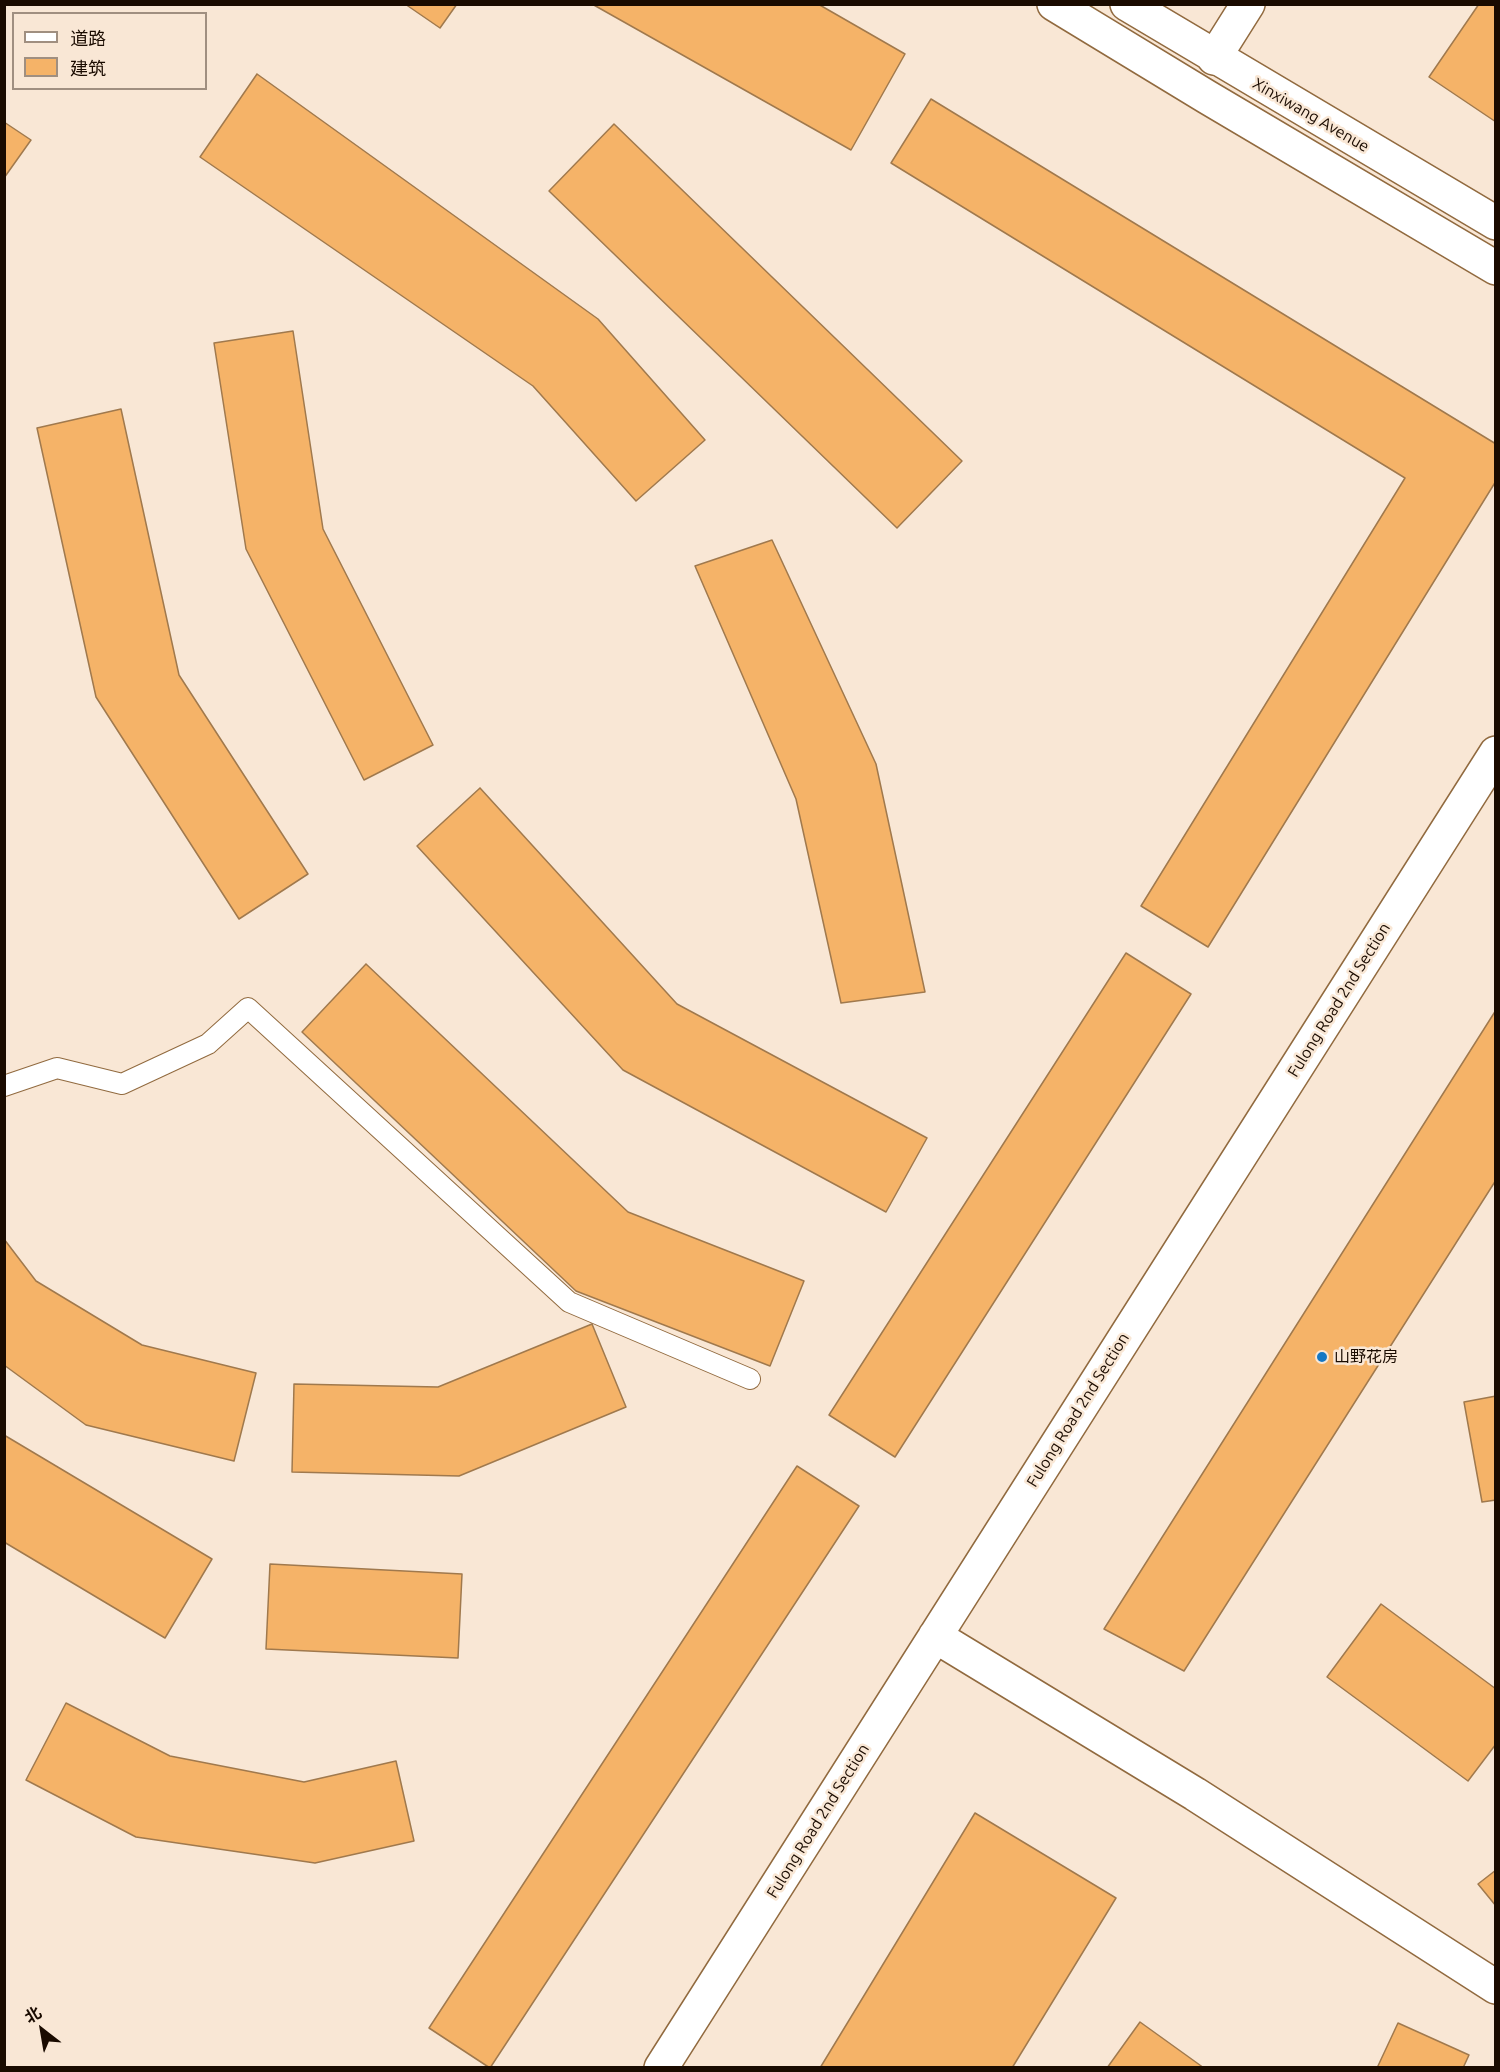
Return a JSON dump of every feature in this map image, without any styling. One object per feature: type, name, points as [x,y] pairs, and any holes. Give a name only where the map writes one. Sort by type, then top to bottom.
[{"type":"street","points":[[1054,4],[1496,268]]},
{"type":"street","name":"Xinxiwang Avenue","points":[[1127,4],[1214,58],[1496,223]]},
{"type":"street","points":[[1214,58],[1248,4]]},
{"type":"street","name":"Fulong Road 2nd Section","points":[[661,2067],[1496,753]]},
{"type":"street","points":[[935,1636],[1195,1794],[1496,1987]]},
{"type":"lane","points":[[4,1086],[57,1068],[122,1084],[208,1044],[248,1008],[569,1302],[750,1379]]},
{"type":"building","points":[[405,4],[457,4],[440,28]]},
{"type":"building","points":[[592,4],[818,4],[905,54],[851,150]]},
{"type":"building","points":[[1479,4],[1496,4],[1496,122],[1429,77]]},
{"type":"building","points":[[257,74],[598,319],[705,440],[636,501],[533,386],[200,157]]},
{"type":"building","points":[[931,99],[1496,444],[1496,481],[1208,947],[1141,906],[1405,478],[891,163]]},
{"type":"building","points":[[4,122],[31,140],[4,178]]},
{"type":"building","points":[[614,124],[962,461],[897,528],[549,191]]},
{"type":"building","points":[[293,331],[323,529],[433,745],[364,780],[246,549],[214,343]]},
{"type":"building","points":[[121,409],[179,675],[308,874],[239,919],[96,697],[37,428]]},
{"type":"building","points":[[772,540],[876,764],[925,992],[841,1003],[796,799],[695,566]]},
{"type":"building","points":[[480,788],[677,1004],[927,1138],[886,1212],[623,1070],[417,846]]},
{"type":"building","points":[[1126,953],[1191,994],[895,1457],[829,1415]]},
{"type":"building","points":[[366,964],[628,1212],[804,1281],[770,1366],[576,1291],[302,1032]]},
{"type":"building","points":[[1496,1010],[1496,1180],[1184,1671],[1104,1629]]},
{"type":"building","points":[[4,1239],[36,1281],[142,1345],[256,1373],[234,1461],[86,1425],[4,1365]]},
{"type":"building","points":[[592,1324],[626,1407],[459,1476],[292,1472],[294,1384],[438,1387]]},
{"type":"building","points":[[1496,1396],[1496,1500],[1482,1502],[1464,1402]]},
{"type":"building","points":[[4,1435],[212,1559],[165,1638],[4,1542]]},
{"type":"building","points":[[797,1466],[859,1506],[490,2068],[429,2028]]},
{"type":"building","points":[[270,1564],[462,1574],[458,1658],[266,1649]]},
{"type":"building","points":[[1381,1604],[1496,1689],[1496,1744],[1468,1781],[1327,1677]]},
{"type":"building","points":[[66,1703],[170,1756],[304,1782],[396,1761],[414,1841],[315,1863],[136,1837],[26,1780]]},
{"type":"building","points":[[975,1813],[1116,1898],[1012,2068],[820,2068]]},
{"type":"building","points":[[1496,1870],[1496,1906],[1478,1884]]},
{"type":"building","points":[[1140,2022],[1204,2068],[1107,2068]]},
{"type":"building","points":[[1398,2023],[1469,2055],[1463,2068],[1377,2068]]},
{"type":"place","name":"山野花房","points":[[1322,1357]]}]
